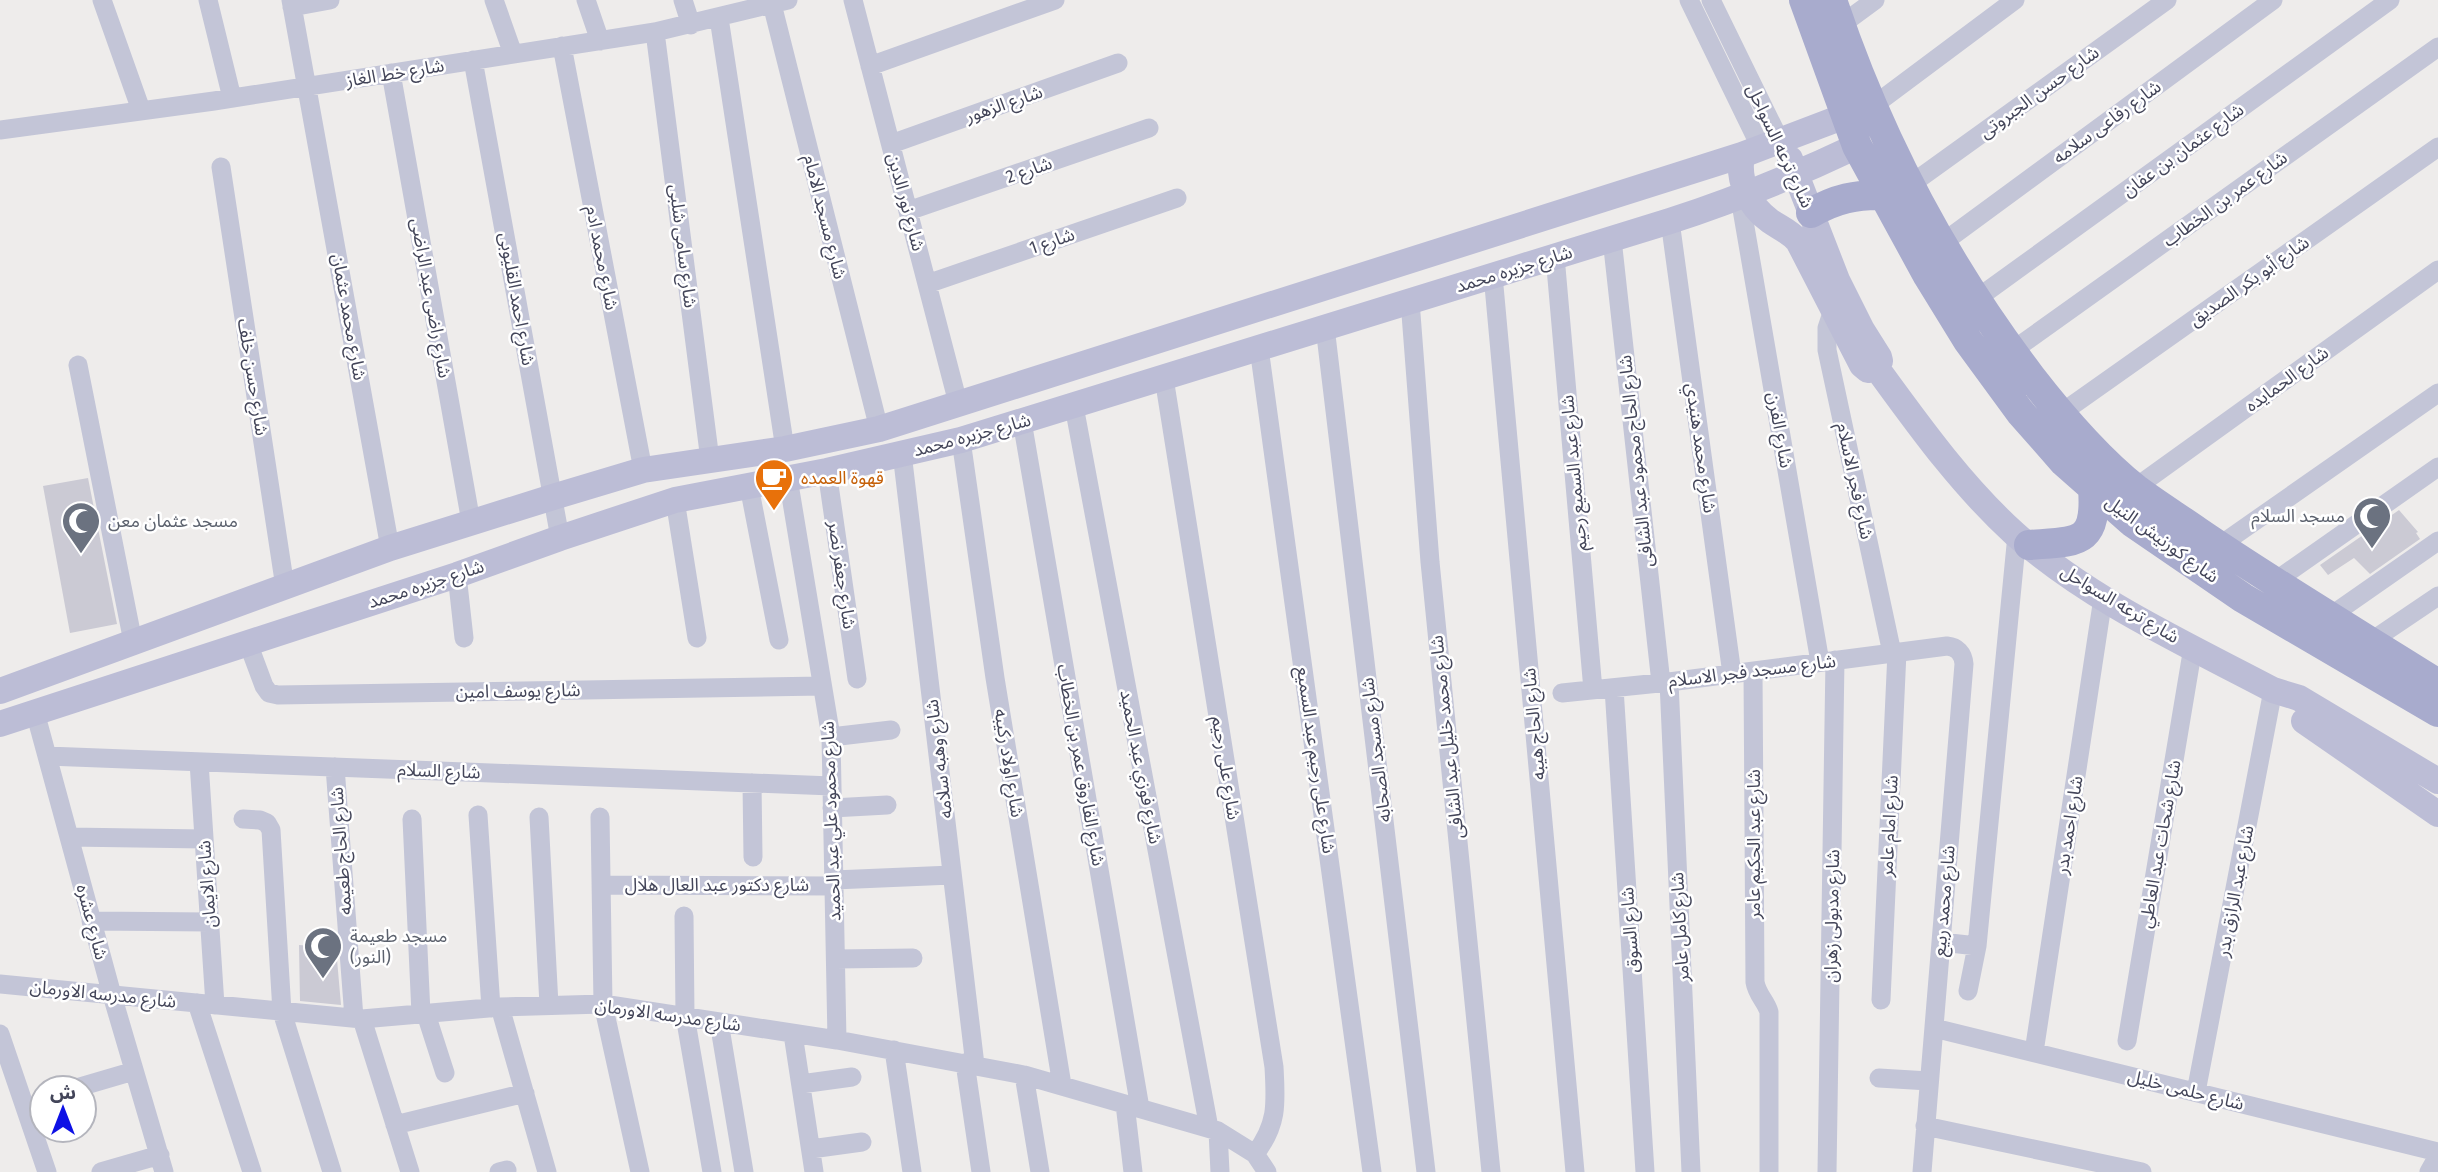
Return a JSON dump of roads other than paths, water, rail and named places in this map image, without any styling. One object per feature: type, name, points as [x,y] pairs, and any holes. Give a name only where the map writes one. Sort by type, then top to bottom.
[{"type":"main road","name":"شارع كورنيش النيل","points":[[1804,0],[1857,146],[1941,244],[1975,300],[2060,414],[2135,488],[2274,582],[2438,684]]},
{"type":"main road","name":"شارع كورنيش النيل","points":[[1836,13],[1873,106],[1897,190],[1928,276],[1968,341],[2020,412],[2064,462],[2132,522],[2243,598],[2438,712]]},
{"type":"main road","name":"شارع جزيره محمد","points":[[0,691],[390,548],[471,522],[643,470],[785,449],[879,429],[1761,148],[1845,116]]},
{"type":"main road","name":"شارع جزيره محمد","points":[[0,724],[457,575],[675,500],[827,471],[961,440],[1670,221],[1744,196],[1857,146]]},
{"type":"main road","name":"شارع ترعه السواحل","points":[[1761,148],[1797,174],[1849,305],[1878,353],[1880,361],[1868,370],[1861,365],[1798,241],[1791,233],[1762,215],[1744,196],[1742,180],[1761,148]]},
{"type":"main road","points":[[1811,213],[1853,196],[1897,190]]},
{"type":"main road","points":[[1288,300],[1313,331]]},
{"type":"main road","name":"شارع ترعه السواحل","points":[[1875,367],[1933,445],[1974,494],[2023,540],[2073,579],[2273,690],[2299,698],[2438,781]]},
{"type":"main road","points":[[2023,540],[2068,542],[2083,537],[2092,524],[2093,488]]},
{"type":"main road","name":"شارع ترعه السواحل","points":[[2273,690],[2289,711],[2438,814]]},
{"type":"street","points":[[102,0],[141,110]]},
{"type":"street","points":[[208,0],[232,98]]},
{"type":"street","points":[[292,3],[330,0]]},
{"type":"street","points":[[494,0],[513,54]]},
{"type":"street","points":[[586,0],[600,41]]},
{"type":"street","points":[[683,0],[691,25]]},
{"type":"street","name":"شارع نور الدين","points":[[853,0],[958,403]]},
{"type":"street","points":[[870,66],[1055,0]]},
{"type":"street","name":"شارع ترعه السواحل","points":[[1689,0],[1761,148]]},
{"type":"street","name":"شارع ترعه السواحل","points":[[1711,0],[1761,148]]},
{"type":"street","points":[[1836,13],[1874,0]]},
{"type":"street","points":[[1873,106],[2015,0]]},
{"type":"street","name":"شارع حسن الجبروتى","points":[[1897,190],[2167,0]]},
{"type":"street","name":"شارع رفاعى سلامه","points":[[1941,244],[2273,0]]},
{"type":"street","name":"شارع عثمان بن عفان","points":[[1975,300],[2390,0]]},
{"type":"street","name":"شارع محمد عثمان","points":[[292,3],[390,548]]},
{"type":"street","name":"شارع خط الغاز","points":[[0,130],[232,98],[655,32],[772,3]]},
{"type":"street","name":"شارع مسجد الامام","points":[[772,3],[879,429]]},
{"type":"street","points":[[719,18],[785,449]]},
{"type":"street","name":"شارع سامى شلبى","points":[[655,32],[710,460]]},
{"type":"street","name":"شارع محمد ادم","points":[[562,46],[643,470]]},
{"type":"street","name":"شارع عمر بن الخطاب","points":[[2012,351],[2438,47]]},
{"type":"street","name":"شارع احمد القليوبى","points":[[473,60],[560,538]]},
{"type":"street","name":"شارع الزهور","points":[[891,144],[1118,64]]},
{"type":"street","name":"شارع راضى عبد الراضى","points":[[391,74],[471,522]]},
{"type":"street","name":"شارع 2","points":[[908,211],[1149,128]]},
{"type":"street","name":"شارع أبو بكر الصديق","points":[[2060,414],[2438,147]]},
{"type":"street","name":"شارع حسن خلف","points":[[221,167],[285,587]]},
{"type":"street","name":"شارع الفرن","points":[[1744,196],[1828,661]]},
{"type":"street","name":"شارع 1","points":[[927,284],[1177,198]]},
{"type":"street","name":"شارع محمد هنيدي","points":[[1670,221],[1732,674]]},
{"type":"street","name":"شارع الحاج محمود عبد الشافى","points":[[1612,239],[1665,682]]},
{"type":"street","name":"شارع عبد السميع رحيم","points":[[1555,256],[1594,690]]},
{"type":"street","name":"شارع الحمايده","points":[[2135,488],[2438,270]]},
{"type":"street","name":"شارع الحاج هيبه","points":[[1493,275],[1575,1172]]},
{"type":"street","name":"شارع محمد خليل عبد الشافى","points":[[1410,301],[1430,562],[1491,1172]]},
{"type":"street","name":"شارع فجر الاسلام","points":[[1833,310],[1827,328],[1827,350],[1894,653]]},
{"type":"street","name":"شارع مسجد الصحابه","points":[[1313,331],[1426,1172]]},
{"type":"street","name":"شارع على رحيم عبد السميع","points":[[1259,348],[1372,1172]]},
{"type":"street","points":[[78,365],[133,642]]},
{"type":"street","name":"شارع على رحيم","points":[[1164,378],[1274,1067],[1274,1120],[1267,1138],[1255,1154]]},
{"type":"street","points":[[2219,546],[2438,393]]},
{"type":"street","name":"شارع فوزي عبد الحميد","points":[[1074,406],[1214,1129],[1220,1172]]},
{"type":"street","name":"شارع الفاروق عمر بن الخطاب","points":[[1022,421],[1133,1106],[1133,1172]]},
{"type":"street","name":"شارع اولاد ركيبه","points":[[961,440],[995,678],[1062,1086]]},
{"type":"street","name":"شارع وهبه سلامه","points":[[902,453],[953,875],[981,1172]]},
{"type":"street","points":[[2274,582],[2438,467]]},
{"type":"street","name":"شارع جعفر نصر","points":[[827,471],[857,680]]},
{"type":"street","name":"شارع محمود علي عبد الحميد","points":[[788,478],[831,737],[837,1040]]},
{"type":"street","points":[[750,486],[779,640]]},
{"type":"street","points":[[675,500],[697,638]]},
{"type":"street","name":"شارع محمد ربيع","points":[[1968,991],[1977,946],[2023,540]]},
{"type":"street","points":[[2329,617],[2438,541]]},
{"type":"street","points":[[457,575],[464,638]]},
{"type":"street","points":[[2370,642],[2438,596]]},
{"type":"street","name":"شارع احمد بدر","points":[[2034,1052],[2103,598]]},
{"type":"street","name":"شارع يوسف امين","points":[[248,643],[264,686],[269,693],[278,695],[822,686]]},
{"type":"street","name":"شارع مسجد فجر الاسلام","points":[[1562,693],[1941,647]]},
{"type":"street","name":"شارع محمد ربيع","points":[[1922,1172],[1964,664],[1958,650],[1941,647]]},
{"type":"street","name":"شارع شحات عبد العاطي","points":[[2126,1041],[2193,647]]},
{"type":"street","name":"شارع امام عامر","points":[[1881,1000],[1894,653]]},
{"type":"street","name":"شارع مدبولى زهران","points":[[1827,1172],[1828,661]]},
{"type":"street","name":"شارع عبد الحكيم عامر","points":[[1753,671],[1755,982],[1756,992],[1767,1004],[1769,1012],[1769,1172]]},
{"type":"street","name":"شارع كامل عامر","points":[[1665,682],[1691,1172]]},
{"type":"street","name":"شارع السوق","points":[[1614,688],[1645,1172]]},
{"type":"street","name":"شارع عبد الرازق بدر","points":[[2196,1092],[2273,690]]},
{"type":"street","name":"شارع عشره","points":[[35,712],[111,995],[162,1164]]},
{"type":"street","points":[[831,737],[891,730]]},
{"type":"street","name":"شارع السلام","points":[[47,756],[832,786]]},
{"type":"street","name":"شارع الايمان","points":[[199,762],[210,922],[206,1004],[252,1172]]},
{"type":"street","name":"شارع الحاج طعيمه","points":[[335,767],[358,1019],[410,1172]]},
{"type":"street","points":[[752,783],[753,857]]},
{"type":"street","points":[[832,808],[887,805]]},
{"type":"street","points":[[478,815],[496,1007],[525,1093],[547,1172]]},
{"type":"street","points":[[540,817],[549,1005]]},
{"type":"street","points":[[600,817],[603,1004],[640,1172]]},
{"type":"street","points":[[243,819],[260,820],[267,823],[271,830],[282,1012],[332,1172]]},
{"type":"street","points":[[412,819],[424,1014],[445,1073]]},
{"type":"street","points":[[69,838],[204,839]]},
{"type":"street","name":"شارع دكتور عبد العال هلال","points":[[601,885],[834,883],[953,875]]},
{"type":"street","points":[[684,916],[685,1016],[712,1172]]},
{"type":"street","points":[[91,921],[210,922]]},
{"type":"street","points":[[1941,942],[1977,946]]},
{"type":"street","points":[[836,959],[913,958]]},
{"type":"street","name":"شارع مدرسه الاورمان","points":[[0,984],[358,1019],[496,1007],[603,1004],[685,1016],[837,1040],[1024,1075],[1214,1129],[1255,1154],[1267,1172]]},
{"type":"street","points":[[719,1022],[744,1172]]},
{"type":"street","name":"شارع حلمى خليل","points":[[1934,1028],[2438,1154]]},
{"type":"street","points":[[0,1034],[28,1090]]},
{"type":"street","points":[[793,1034],[814,1172]]},
{"type":"street","points":[[894,1050],[912,1172]]},
{"type":"street","points":[[98,1082],[134,1071]]},
{"type":"street","points":[[1024,1075],[1040,1172]]},
{"type":"street","points":[[801,1084],[852,1077]]},
{"type":"street","points":[[1880,1078],[1929,1081]]},
{"type":"street","points":[[395,1125],[525,1093]]},
{"type":"street","points":[[1926,1126],[2142,1172]]},
{"type":"street","points":[[811,1149],[862,1142]]},
{"type":"street","points":[[42,1144],[47,1172]]},
{"type":"street","points":[[2429,1172],[2438,1154]]},
{"type":"street","points":[[101,1172],[162,1164]]},
{"type":"place","name":"قهوة العمده","points":[[774,512]]},
{"type":"place","name":"مسجد السلام","points":[[2372,550]]},
{"type":"place","name":"مسجد عثمان معن","points":[[81,555]]},
{"type":"place","name":"مسجد طعيمة (النور)","points":[[323,980]]}]
